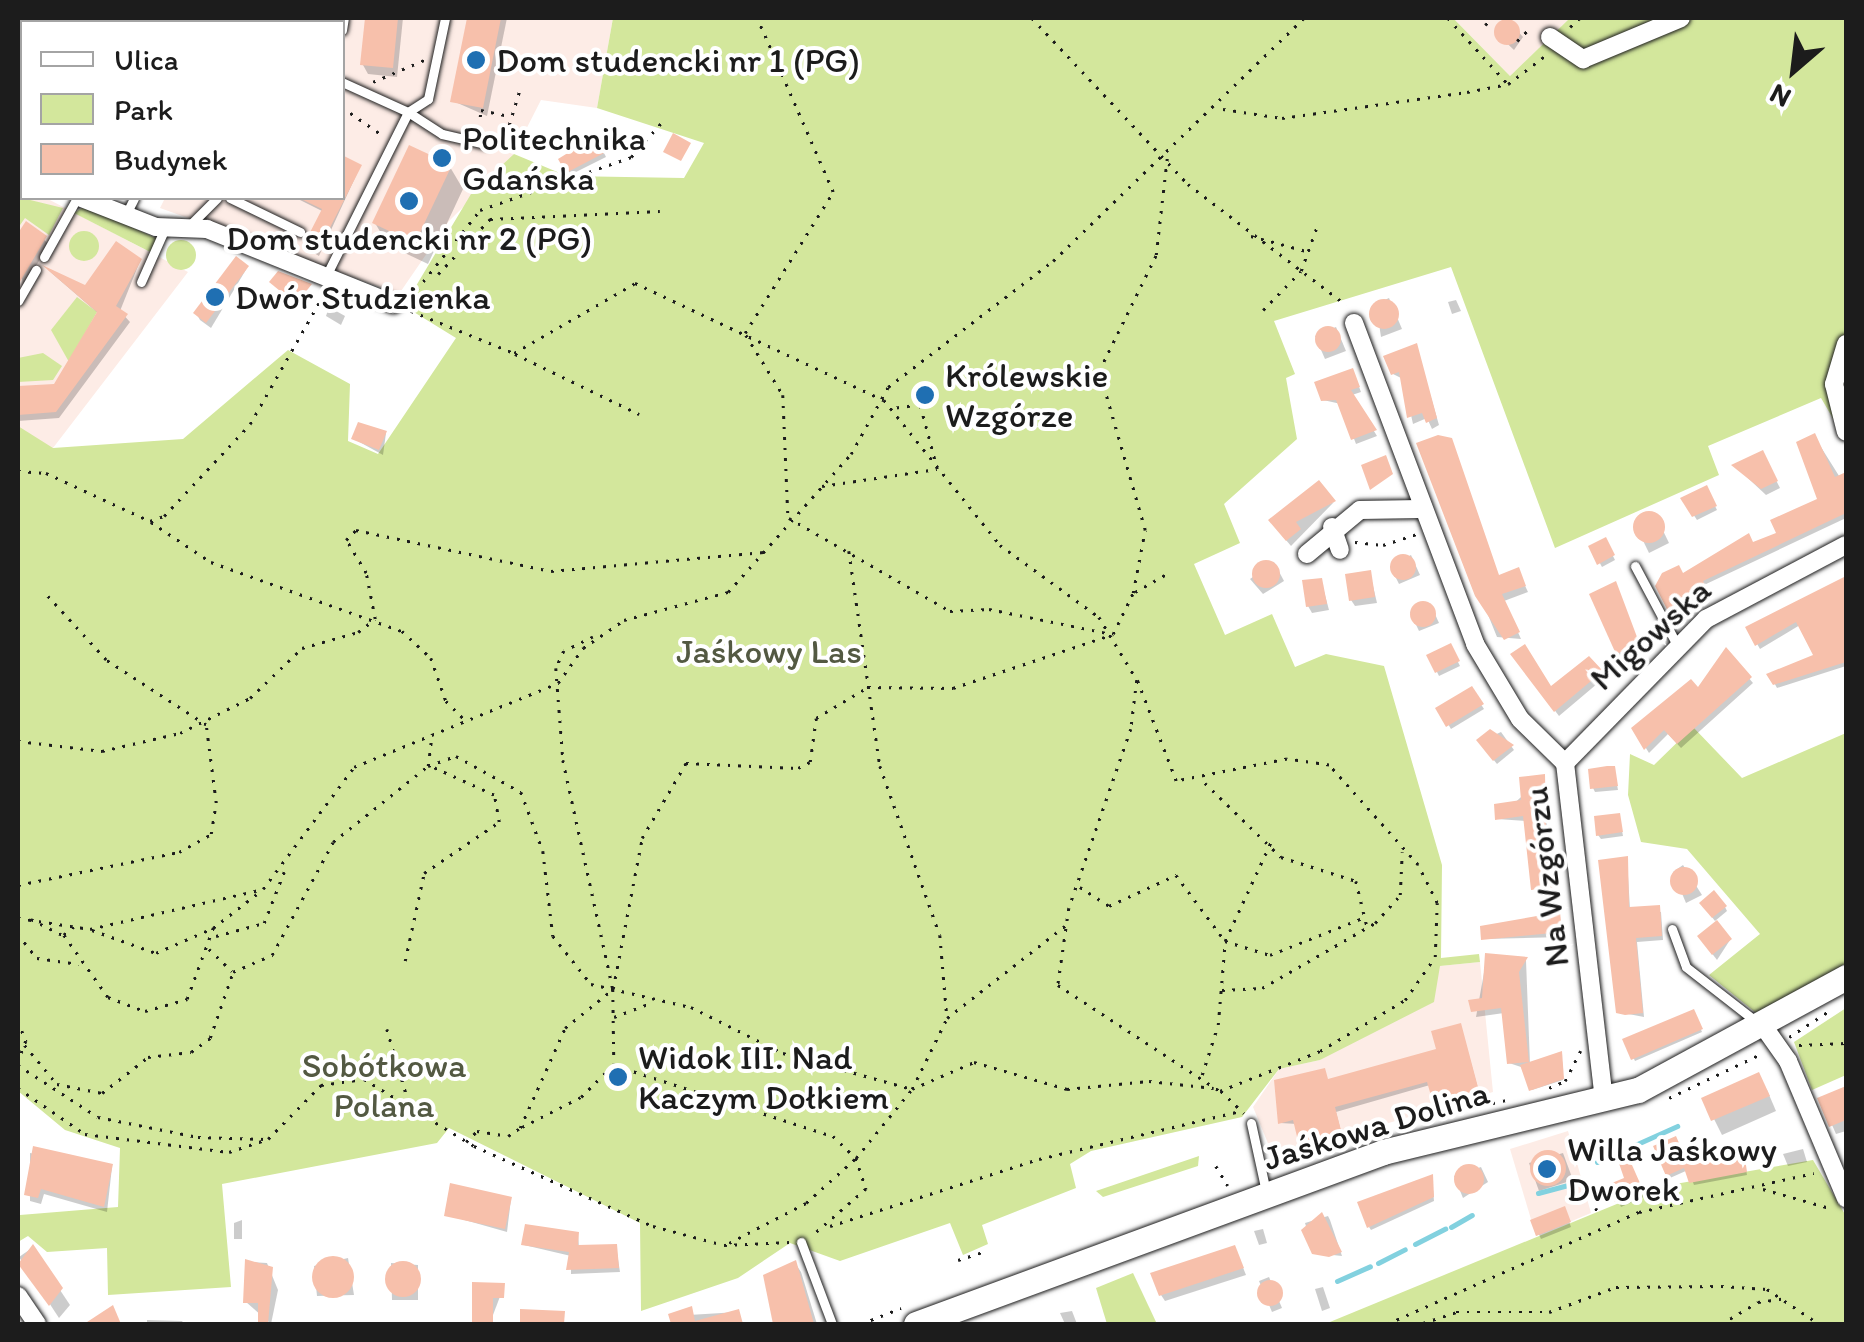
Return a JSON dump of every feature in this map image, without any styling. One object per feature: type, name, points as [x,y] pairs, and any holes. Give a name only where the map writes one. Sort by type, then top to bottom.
[{"type":"street","points":[[1550,37],[1583,58],[1682,18]]},
{"type":"street","points":[[84,200],[164,228],[188,227],[394,304]]},
{"type":"street","name":"Na Wzgórzu","points":[[1354,323],[1420,509],[1488,670],[1566,764],[1604,1100]]},
{"type":"street","points":[[1846,344],[1834,392],[1846,432]]},
{"type":"street","points":[[1307,554],[1332,527],[1360,510],[1420,509]]},
{"type":"street","points":[[1332,527],[1340,550]]},
{"type":"street","name":"Migowska","points":[[1566,764],[1678,647],[1728,604],[1846,545]]},
{"type":"street","name":"Jaśkowa Dolina","points":[[916,1324],[1267,1194],[1431,1138],[1604,1100],[1776,1037],[1846,977]]},
{"type":"street","points":[[1776,1037],[1846,1198]]},
{"type":"street","points":[[18,1296],[37,1324]]},
{"type":"lane","points":[[326,276],[408,112],[428,100],[445,18]]},
{"type":"lane","points":[[345,83],[408,112],[442,134],[485,144]]},
{"type":"lane","points":[[44,257],[78,200]]},
{"type":"lane","points":[[125,216],[133,200]]},
{"type":"lane","points":[[188,227],[215,200]]},
{"type":"lane","points":[[234,200],[300,232]]},
{"type":"lane","points":[[141,282],[164,228]]},
{"type":"lane","points":[[18,301],[36,270]]},
{"type":"lane","points":[[1635,566],[1678,647]]},
{"type":"lane","points":[[1672,929],[1686,967],[1776,1037]]},
{"type":"lane","points":[[1251,1123],[1267,1194]]},
{"type":"lane","points":[[801,1242],[832,1324]]},
{"type":"path","points":[[745,334],[833,192],[757,18]]},
{"type":"path","points":[[1032,18],[1245,234],[1345,303]]},
{"type":"path","points":[[614,989],[564,760],[558,683],[564,651],[645,612],[728,592],[766,552],[788,517],[818,488],[900,376],[946,352],[1221,108],[1304,18]]},
{"type":"path","points":[[1221,108],[1282,118],[1508,84],[1448,18]]},
{"type":"path","points":[[1485,25],[1493,18]]},
{"type":"path","points":[[1517,42],[1530,28]]},
{"type":"path","points":[[345,83],[401,77],[438,51]]},
{"type":"path","points":[[485,144],[512,116],[520,88]]},
{"type":"path","points":[[345,109],[381,134]]},
{"type":"path","points":[[480,117],[481,110],[512,116]]},
{"type":"path","points":[[436,274],[480,210],[632,157],[662,122]]},
{"type":"path","points":[[466,1142],[477,1131],[508,1136],[581,1096],[614,1065],[614,989],[638,854],[676,774],[686,764],[798,768],[810,762],[816,718],[868,688],[953,688],[1113,634],[1134,592],[1145,530],[1099,370],[1156,254],[1167,156]]},
{"type":"path","points":[[394,304],[436,274],[490,219],[660,211]]},
{"type":"path","points":[[1263,310],[1301,271],[1316,229]]},
{"type":"path","points":[[1245,234],[1310,252]]},
{"type":"path","points":[[150,520],[176,507],[250,424],[326,276]]},
{"type":"path","points":[[514,353],[635,283],[884,400],[1000,545],[1079,598],[1113,634],[1137,680],[1167,772],[1204,782],[1301,870],[1356,881],[1367,926]]},
{"type":"path","points":[[394,304],[514,353],[639,414]]},
{"type":"path","points":[[745,334],[784,395],[788,517]]},
{"type":"path","points":[[926,395],[920,390],[920,405],[937,469]]},
{"type":"path","points":[[893,409],[920,405]]},
{"type":"path","points":[[818,488],[937,469]]},
{"type":"path","points":[[18,471],[46,472],[150,520],[210,562],[375,619],[418,642],[446,701],[466,721]]},
{"type":"path","points":[[788,517],[950,611],[989,609],[1113,634]]},
{"type":"path","points":[[375,619],[366,573],[346,540],[356,530],[551,571],[766,552]]},
{"type":"path","points":[[849,551],[880,766],[940,935],[948,1018]]},
{"type":"path","points":[[1134,592],[1170,572]]},
{"type":"path","points":[[18,885],[152,862],[200,843],[216,803],[206,725],[106,660],[44,592]]},
{"type":"path","points":[[18,742],[102,751],[206,725],[302,648],[375,619]]},
{"type":"path","points":[[29,917],[64,935],[80,964],[108,997],[156,1010],[187,999],[216,936],[264,923],[284,871],[354,767],[558,683],[597,636]]},
{"type":"path","points":[[1137,680],[1131,729],[1077,886],[1055,968],[1071,1002],[1202,1077],[1251,1123]]},
{"type":"path","points":[[428,766],[432,733]]},
{"type":"path","points":[[18,1021],[26,1041],[57,1084],[102,1093],[148,1057],[191,1052],[210,1038],[233,972],[272,955],[333,842],[428,766],[456,756],[521,792],[543,852],[553,936],[569,965],[614,989],[650,1004],[691,1007],[782,1052],[912,1089],[974,1062],[1067,1089],[1164,1081],[1220,1091],[1320,1051],[1405,1000],[1434,957],[1438,926],[1432,886],[1328,764],[1259,762],[1204,782]]},
{"type":"path","points":[[405,960],[424,873],[494,829],[501,806],[464,776],[428,766]]},
{"type":"path","points":[[1202,1077],[1222,990],[1225,941],[1271,842]]},
{"type":"path","points":[[1222,990],[1262,988],[1367,926],[1400,895],[1402,850]]},
{"type":"path","points":[[18,918],[90,930],[156,953],[213,928],[284,871]]},
{"type":"path","points":[[1077,886],[1109,906],[1176,875],[1225,941],[1290,954],[1365,917]]},
{"type":"path","points":[[90,930],[263,890]]},
{"type":"path","points":[[724,1245],[806,1204],[856,1158],[912,1089],[948,1018],[1068,924]]},
{"type":"path","points":[[64,935],[74,927]]},
{"type":"path","points":[[213,928],[216,936]]},
{"type":"path","points":[[18,934],[36,958],[80,964]]},
{"type":"path","points":[[209,949],[233,972]]},
{"type":"path","points":[[520,1128],[558,1039],[614,989]]},
{"type":"path","points":[[614,1017],[650,1004]]},
{"type":"path","points":[[1776,1037],[1831,1010]]},
{"type":"path","points":[[387,1030],[408,1101]]},
{"type":"path","points":[[1551,1094],[1588,1035]]},
{"type":"path","points":[[18,1037],[26,1041]]},
{"type":"path","points":[[1776,1037],[1846,1043]]},
{"type":"path","points":[[26,1041],[18,1063],[98,1118],[198,1137],[268,1138]]},
{"type":"path","points":[[614,1065],[832,1136],[856,1158],[866,1189],[828,1226]]},
{"type":"path","points":[[18,1088],[62,1124],[109,1141],[229,1152],[268,1138],[332,1082],[364,1080],[408,1101],[466,1142],[653,1226],[724,1245],[801,1242],[828,1226],[1039,1159],[1242,1111]]},
{"type":"path","points":[[1387,1324],[1639,1212],[1762,1188],[1829,1165]]},
{"type":"path","points":[[1216,1166],[1228,1187]]},
{"type":"path","points":[[1762,1188],[1846,1214]]},
{"type":"path","points":[[1596,1208],[1599,1217]]},
{"type":"path","points":[[958,1260],[986,1251]]},
{"type":"path","points":[[1422,1324],[1456,1312],[1548,1312],[1616,1287],[1721,1286],[1789,1298],[1818,1324]]},
{"type":"path","points":[[1721,1324],[1758,1302],[1789,1298]]},
{"type":"path","points":[[1464,1324],[1473,1324]]},
{"type":"shaded area","name":"Politechnika Gdańska","points":[[299,18],[613,18],[597,108],[541,100],[510,161],[449,221],[399,294],[160,208],[164,200],[345,200],[345,20]]},
{"type":"shaded area","points":[[1453,18],[1570,18],[1510,76]]},
{"type":"shaded area","points":[[18,180],[20,200],[50,200],[188,272],[53,448],[18,464]]},
{"type":"shaded area","points":[[1480,962],[1493,1092],[1301,1149],[1277,1165],[1253,1107],[1279,1069],[1320,1060],[1440,966]]},
{"type":"shaded area","points":[[1568,1131],[1591,1213],[1536,1236],[1510,1149]]},
{"type":"green space","name":"Jaśkowy Las","points":[[613,18],[1453,18],[1510,76],[1570,18],[1846,18],[1846,417],[1835,422],[1821,398],[1708,446],[1719,475],[1555,548],[1451,267],[1274,321],[1295,374],[1286,378],[1297,439],[1224,504],[1240,543],[1194,564],[1225,635],[1272,614],[1295,667],[1326,654],[1384,666],[1442,865],[1441,958],[1479,954],[1480,962],[1440,966],[1434,1002],[1320,1060],[1279,1069],[1242,1117],[1091,1151],[1070,1164],[1076,1188],[982,1225],[988,1244],[963,1255],[950,1223],[840,1261],[790,1243],[738,1278],[641,1311],[640,1223],[449,1128],[437,1143],[222,1184],[231,1287],[108,1295],[107,1248],[47,1252],[28,1236],[18,1242],[20,1215],[118,1207],[120,1148],[65,1130],[18,1091],[18,426],[53,448],[183,439],[288,350],[350,384],[348,441],[378,454],[456,338],[404,306],[471,194],[514,154],[567,176],[684,178],[704,143],[597,108]]},
{"type":"green space","points":[[18,180],[20,200],[63,208],[49,235],[25,218],[18,228]]},
{"type":"green space","points":[[85,206],[156,238],[154,254],[74,213]]},
{"type":"green space","points":[[84,231],[98,240],[99,246],[90,260],[84,261],[70,252],[69,246],[78,232]]},
{"type":"green space","points":[[181,240],[192,244],[196,255],[192,266],[181,270],[170,266],[166,255],[170,244]]},
{"type":"green space","points":[[77,297],[97,312],[69,362],[51,330]]},
{"type":"green space","points":[[43,353],[62,366],[53,380],[18,382],[18,358]]},
{"type":"green space","points":[[1693,727],[1742,778],[1846,733],[1846,963],[1761,1017],[1709,975],[1760,934],[1687,849],[1641,842],[1628,795],[1630,754],[1654,765]]},
{"type":"green space","points":[[1846,1008],[1846,1075],[1812,1090],[1794,1042]]},
{"type":"green space","points":[[1199,1156],[1198,1166],[1103,1197],[1096,1191]]},
{"type":"green space","points":[[1813,1160],[1846,1216],[1846,1324],[1325,1324],[1658,1187]]},
{"type":"green space","points":[[1133,1273],[1157,1324],[1107,1324],[1096,1288]]},
{"type":"building","points":[[365,18],[398,18],[393,68],[360,65]]},
{"type":"building","name":"Dom studencki nr 1 (PG)","points":[[467,18],[501,18],[483,108],[450,102]]},
{"type":"building","points":[[1507,19],[1516,23],[1520,32],[1516,41],[1507,45],[1498,41],[1494,32],[1498,23]]},
{"type":"building","points":[[673,133],[691,143],[681,161],[663,152]]},
{"type":"building","points":[[597,135],[606,152],[566,173],[558,159]]},
{"type":"building","name":"Dom studencki nr 2 (PG)","points":[[409,145],[452,165],[415,243],[372,223]]},
{"type":"building","points":[[345,156],[362,165],[345,198]]},
{"type":"building","points":[[303,200],[344,200],[317,253],[303,246],[322,209]]},
{"type":"building","points":[[26,221],[47,236],[18,285],[18,233]]},
{"type":"building","points":[[116,241],[142,259],[116,306],[128,314],[56,412],[18,415],[18,386],[54,384],[97,312],[42,265],[85,285]]},
{"type":"building","name":"Dwór Studzienka","points":[[236,256],[249,266],[206,323],[193,313]]},
{"type":"building","points":[[278,271],[312,284],[296,304],[269,282]]},
{"type":"building","points":[[1384,299],[1395,303],[1399,314],[1395,325],[1384,329],[1373,325],[1369,314],[1373,303]]},
{"type":"building","points":[[1328,326],[1338,329],[1338,349],[1328,352],[1318,349],[1315,339],[1318,329]]},
{"type":"building","points":[[1417,343],[1437,418],[1426,423],[1422,413],[1407,418],[1399,372],[1391,375],[1383,356]]},
{"type":"building","points":[[1353,368],[1360,387],[1351,390],[1377,430],[1351,440],[1336,400],[1321,401],[1314,382]]},
{"type":"building","points":[[358,422],[387,431],[379,450],[351,439]]},
{"type":"building","points":[[1815,433],[1835,477],[1846,472],[1846,513],[1703,581],[1707,589],[1669,613],[1655,586],[1662,573],[1679,565],[1683,573],[1749,533],[1753,542],[1776,533],[1770,520],[1817,499],[1796,442]]},
{"type":"building","points":[[1438,435],[1452,438],[1499,575],[1519,567],[1526,586],[1502,594],[1520,632],[1504,640],[1475,596],[1416,443]]},
{"type":"building","points":[[1763,450],[1778,481],[1761,489],[1731,465]]},
{"type":"building","points":[[1386,455],[1393,474],[1370,490],[1361,465]]},
{"type":"building","points":[[1319,480],[1336,501],[1296,522],[1301,529],[1286,541],[1268,520]]},
{"type":"building","points":[[1707,485],[1717,506],[1692,517],[1680,498]]},
{"type":"building","points":[[1649,511],[1661,515],[1665,527],[1661,539],[1649,543],[1637,539],[1633,527],[1637,515]]},
{"type":"building","points":[[1606,537],[1615,555],[1597,565],[1588,546]]},
{"type":"building","points":[[1403,554],[1412,558],[1416,567],[1412,576],[1403,580],[1394,576],[1390,567],[1394,558]]},
{"type":"building","points":[[1266,560],[1276,564],[1280,574],[1276,584],[1266,588],[1256,584],[1252,574],[1256,564]]},
{"type":"building","points":[[1371,570],[1375,597],[1349,601],[1345,574]]},
{"type":"building","points":[[1846,576],[1846,662],[1773,685],[1766,674],[1813,655],[1796,622],[1755,646],[1745,627]]},
{"type":"building","points":[[1322,578],[1327,604],[1306,607],[1302,580]]},
{"type":"building","points":[[1616,581],[1640,645],[1616,654],[1589,594]]},
{"type":"building","points":[[1423,601],[1432,605],[1436,614],[1432,623],[1423,627],[1414,623],[1410,614],[1414,605]]},
{"type":"building","points":[[1451,643],[1460,661],[1435,673],[1426,655]]},
{"type":"building","points":[[1525,644],[1551,686],[1589,656],[1603,671],[1554,712],[1510,654]]},
{"type":"building","points":[[1726,647],[1752,677],[1677,744],[1664,730],[1644,750],[1631,728],[1691,679],[1698,687]]},
{"type":"building","points":[[1472,686],[1484,704],[1446,727],[1435,708]]},
{"type":"building","points":[[1490,729],[1514,745],[1493,761],[1476,740]]},
{"type":"building","points":[[1615,766],[1618,786],[1590,789],[1588,769]]},
{"type":"building","points":[[1545,774],[1547,867],[1556,866],[1559,887],[1531,890],[1523,816],[1495,820],[1494,804],[1521,800],[1519,777]]},
{"type":"building","points":[[1620,813],[1623,832],[1596,836],[1594,816]]},
{"type":"building","points":[[1628,856],[1629,907],[1660,905],[1662,936],[1636,938],[1643,1013],[1625,1015],[1616,1013],[1598,860]]},
{"type":"building","points":[[1684,867],[1694,871],[1698,881],[1694,891],[1684,895],[1674,891],[1670,881],[1674,871]]},
{"type":"building","points":[[1714,890],[1727,906],[1712,918],[1699,903]]},
{"type":"building","points":[[1560,912],[1562,932],[1481,940],[1480,926]]},
{"type":"building","points":[[1717,920],[1732,939],[1712,955],[1697,936]]},
{"type":"building","points":[[1485,953],[1528,957],[1519,972],[1529,1062],[1507,1064],[1501,1008],[1471,1012],[1468,1000],[1482,998]]},
{"type":"building","points":[[1694,1009],[1703,1029],[1631,1060],[1622,1039]]},
{"type":"building","points":[[1461,1023],[1479,1091],[1471,1096],[1434,1106],[1427,1082],[1335,1107],[1343,1138],[1300,1149],[1293,1120],[1278,1124],[1274,1080],[1325,1068],[1328,1079],[1436,1049],[1431,1031]]},
{"type":"building","points":[[1562,1051],[1564,1079],[1529,1091],[1520,1065]]},
{"type":"building","points":[[1759,1072],[1770,1096],[1711,1121],[1701,1098]]},
{"type":"building","points":[[1846,1086],[1846,1120],[1829,1127],[1817,1098]]},
{"type":"building","points":[[1676,1136],[1688,1164],[1745,1158],[1747,1172],[1689,1183],[1684,1168],[1666,1176],[1653,1146]]},
{"type":"building","points":[[1621,1140],[1643,1190],[1615,1202],[1607,1185],[1624,1178],[1612,1143]]},
{"type":"building","points":[[33,1146],[113,1164],[104,1207],[41,1189],[38,1198],[24,1195]]},
{"type":"building","points":[[1548,1150],[1561,1155],[1566,1168],[1561,1181],[1548,1186],[1535,1181],[1530,1168],[1535,1155]]},
{"type":"building","points":[[1469,1164],[1483,1173],[1484,1179],[1475,1193],[1469,1194],[1455,1185],[1454,1179],[1463,1165]]},
{"type":"building","points":[[1433,1174],[1434,1197],[1367,1228],[1357,1202]]},
{"type":"building","points":[[450,1183],[512,1197],[505,1229],[444,1216]]},
{"type":"building","points":[[1565,1206],[1571,1222],[1536,1236],[1530,1220]]},
{"type":"building","points":[[1322,1212],[1342,1252],[1329,1257],[1312,1254],[1301,1230]]},
{"type":"building","points":[[525,1224],[579,1232],[578,1245],[617,1244],[619,1268],[566,1270],[569,1252],[521,1245]]},
{"type":"building","points":[[33,1244],[63,1288],[49,1306],[18,1264]]},
{"type":"building","points":[[1235,1245],[1244,1268],[1159,1296],[1150,1273]]},
{"type":"building","points":[[333,1256],[348,1262],[354,1277],[348,1292],[333,1298],[318,1292],[312,1277],[318,1262]]},
{"type":"building","points":[[245,1259],[273,1267],[268,1324],[258,1324],[258,1303],[243,1303]]},
{"type":"building","points":[[796,1260],[814,1324],[773,1324],[763,1275]]},
{"type":"building","points":[[403,1261],[416,1266],[421,1279],[416,1292],[403,1297],[390,1292],[385,1279],[390,1266]]},
{"type":"building","points":[[1270,1280],[1279,1284],[1283,1293],[1279,1302],[1270,1306],[1261,1302],[1257,1293],[1261,1284]]},
{"type":"building","points":[[472,1282],[505,1283],[504,1298],[493,1298],[493,1324],[472,1324]]},
{"type":"building","points":[[113,1305],[121,1324],[84,1324]]},
{"type":"building","points":[[692,1306],[695,1321],[739,1309],[743,1324],[671,1324],[668,1314]]},
{"type":"building","points":[[520,1309],[565,1311],[564,1324],[520,1324]]},
{"type":"waterway","points":[[1597,1162],[1677,1126]]},
{"type":"waterway","points":[[1538,1193],[1567,1185]]},
{"type":"waterway","points":[[1451,1227],[1472,1215]]},
{"type":"waterway","points":[[1415,1244],[1445,1229]]},
{"type":"waterway","points":[[1378,1263],[1405,1249]]},
{"type":"waterway","points":[[1337,1281],[1370,1266]]},
{"type":"place","name":"Dom studencki nr 1 (PG)","points":[[476,60]]},
{"type":"place","name":"Politechnika Gdańska","points":[[442,158]]},
{"type":"place","name":"Dom studencki nr 2 (PG)","points":[[409,201]]},
{"type":"place","name":"Dwór Studzienka","points":[[215,297]]},
{"type":"place","name":"Królewskie Wzgórze","points":[[925,395]]},
{"type":"place","name":"Widok III. Nad Kaczym Dołkiem","points":[[618,1077]]},
{"type":"place","name":"Willa Jaśkowy Dworek","points":[[1547,1169]]},
{"type":"park label","name":"Sobótkowa Polana","points":[[384,1085]]}]
